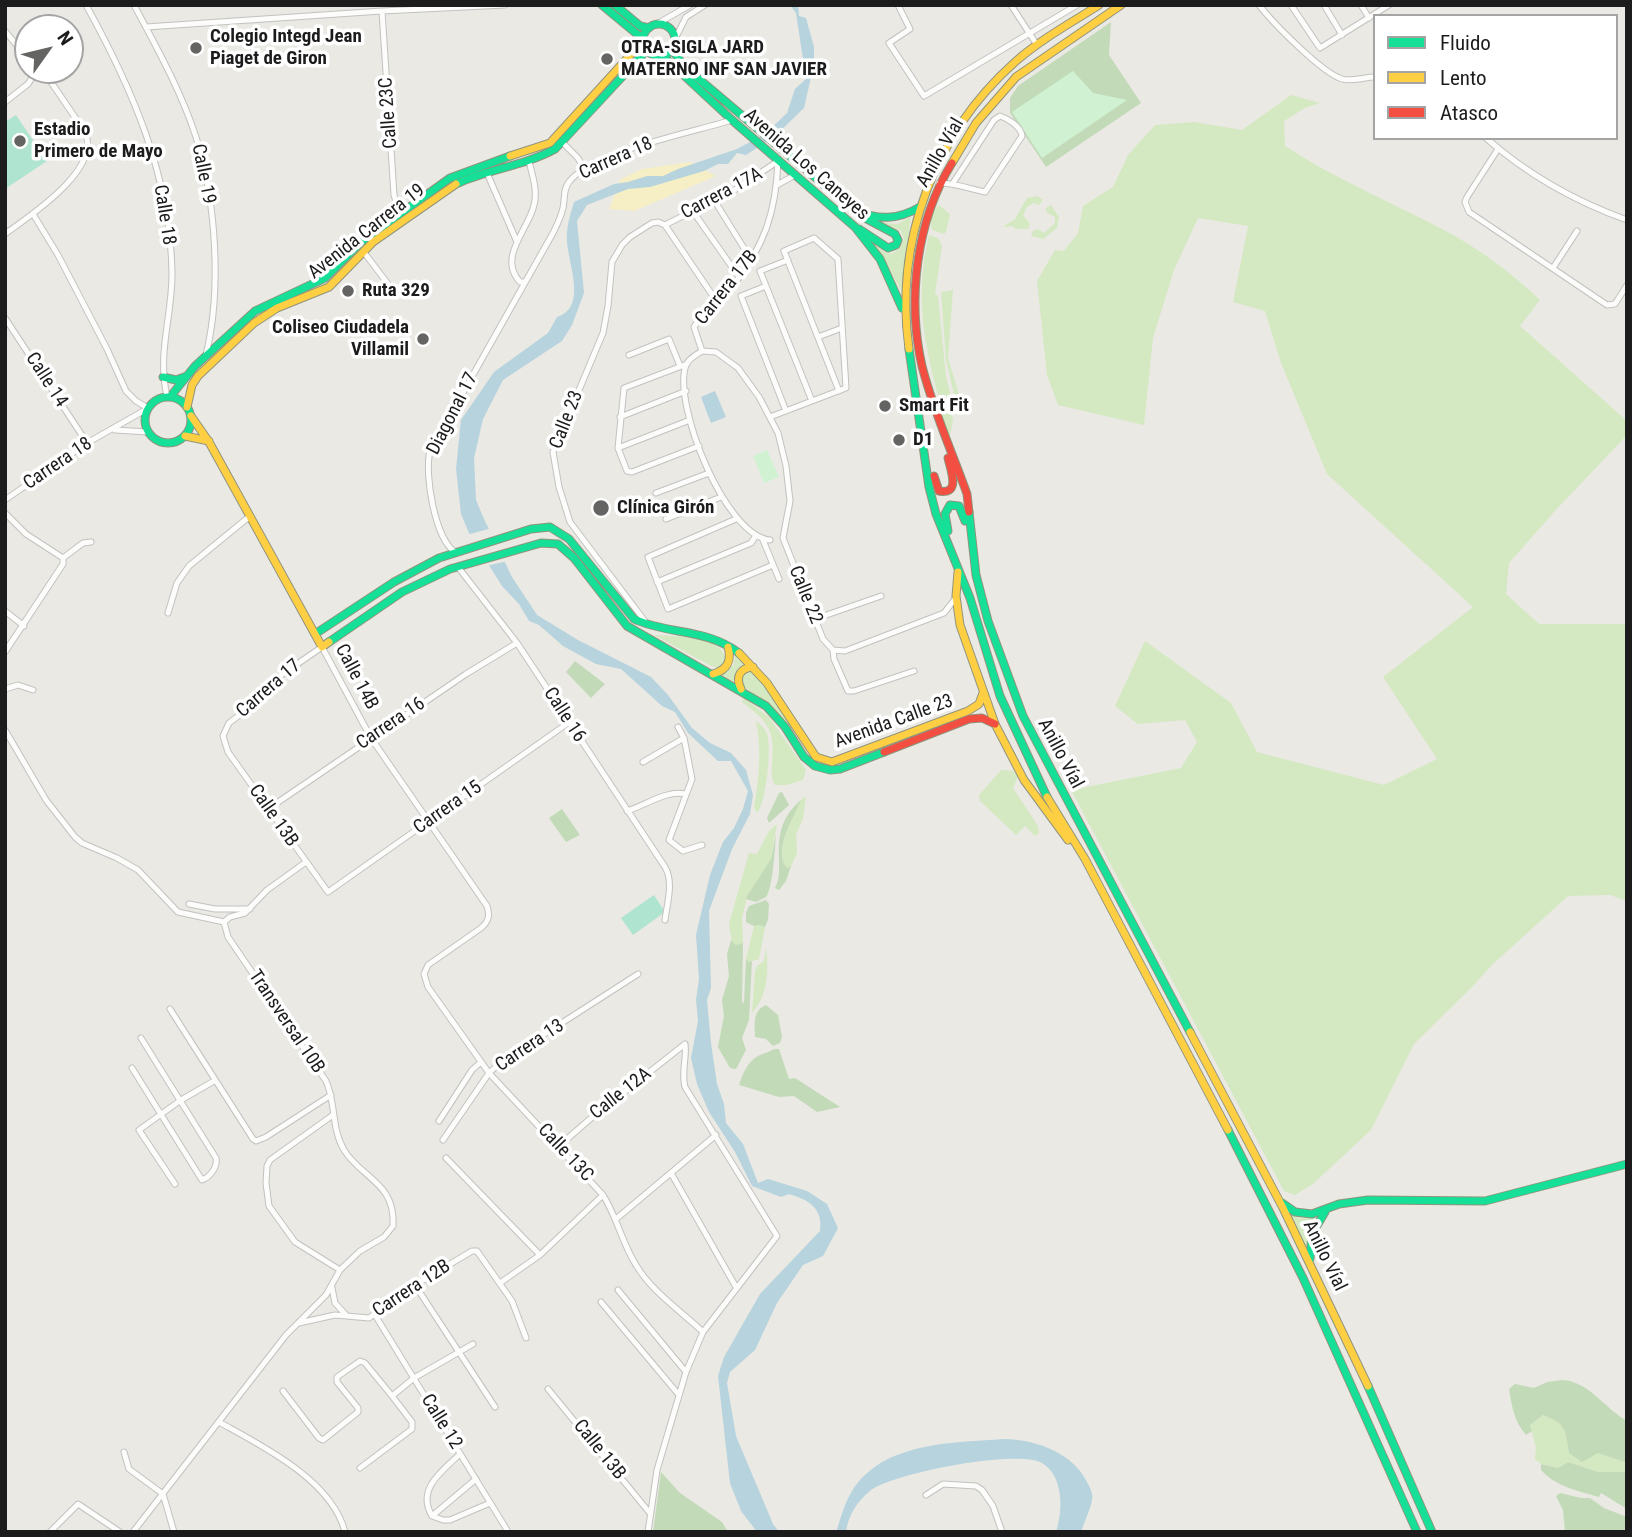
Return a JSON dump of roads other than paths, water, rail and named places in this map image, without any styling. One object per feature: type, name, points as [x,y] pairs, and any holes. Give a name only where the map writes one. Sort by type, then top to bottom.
[{"type":"main road","points":[[602,5],[643,40],[651,53],[662,55],[669,52],[674,42],[669,28],[640,26],[615,5]]},
{"type":"main road","name":"Anillo Víal","points":[[1099,5],[1037,45],[998,78],[968,115],[940,160],[920,207],[907,270],[905,316],[933,504],[958,566],[1000,696],[1011,721],[1046,795],[1084,859],[1292,1254],[1417,1532]]},
{"type":"main road","name":"Anillo Víal","points":[[1121,5],[1016,77],[976,123],[939,183],[923,230],[916,298],[922,365],[942,430],[967,494],[976,575],[988,621],[1007,677],[1028,725],[1313,1268],[1433,1532]]},
{"type":"main road","points":[[643,40],[653,26]]},
{"type":"main road","name":"Avenida Carrera 19","points":[[169,397],[206,355],[261,307],[319,282],[331,274],[361,242],[450,178],[550,143],[643,40]]},
{"type":"main road","name":"Avenida Los Caneyes","points":[[674,42],[675,54],[687,69],[743,124],[766,151],[855,227],[884,267],[905,316]]},
{"type":"main road","name":"Avenida Carrera 19","points":[[187,407],[192,385],[198,376],[254,323],[277,308],[329,287],[363,251],[454,185],[529,161],[563,143],[647,50]]},
{"type":"main road","name":"Avenida Los Caneyes","points":[[662,55],[732,120],[743,124],[773,144],[855,211],[875,219],[891,220],[901,218],[920,207]]},
{"type":"main road","points":[[855,211],[895,234],[897,243],[888,248],[855,227]]},
{"type":"main road","points":[[163,377],[176,380],[187,375]]},
{"type":"main road","points":[[169,397],[180,400],[191,416],[190,427],[185,436],[176,442],[165,443],[155,440],[148,432],[144,418],[147,409],[156,400],[169,397]]},
{"type":"main road","name":"Calle 14B","points":[[191,416],[209,442],[322,647]]},
{"type":"main road","points":[[922,435],[936,486],[939,491],[946,492],[954,485],[942,430]]},
{"type":"main road","points":[[185,436],[209,442]]},
{"type":"main road","points":[[954,557],[944,514],[946,508],[952,504],[962,509],[975,551]]},
{"type":"main road","name":"Avenida Calle 23","points":[[460,550],[531,529],[550,527],[562,532],[634,619],[649,626],[692,632],[728,645],[754,667],[779,699],[810,751],[817,757],[832,762],[968,711],[979,704],[983,693]]},
{"type":"main road","name":"Avenida Calle 23","points":[[458,567],[534,544],[553,542],[565,549],[611,610],[627,626],[741,690],[775,715],[805,759],[824,770],[840,769],[970,719],[982,718],[995,724]]},
{"type":"main road","points":[[315,634],[411,572],[460,550]]},
{"type":"main road","points":[[958,566],[956,596],[960,625],[1007,752],[1042,808],[1084,859]]},
{"type":"main road","points":[[322,647],[405,591],[458,567]]},
{"type":"main road","points":[[712,674],[724,670],[729,662],[728,645]]},
{"type":"main road","points":[[741,690],[737,680],[739,674],[747,667],[754,667]]},
{"type":"main road","points":[[1278,1200],[1287,1208],[1303,1214],[1312,1214],[1348,1202],[1368,1200],[1485,1201],[1627,1164]]},
{"type":"main road","points":[[1313,1268],[1310,1236],[1320,1217],[1328,1209]]},
{"type":"street","name":"Calle 18","points":[[86,5],[130,92],[153,151],[158,174],[168,227],[172,276],[162,351],[163,377],[169,397]]},
{"type":"street","name":"Calle 19","points":[[134,5],[188,114],[202,159],[215,273],[213,317],[206,355]]},
{"type":"street","points":[[146,27],[382,10],[505,5]]},
{"type":"street","points":[[653,26],[690,5]]},
{"type":"street","points":[[674,42],[687,18],[705,5]]},
{"type":"street","points":[[898,5],[910,29],[889,43],[924,96],[1077,5]]},
{"type":"street","points":[[1011,5],[1037,45]]},
{"type":"street","points":[[1259,5],[1333,75],[1345,80],[1373,77]]},
{"type":"street","points":[[1292,5],[1320,47],[1373,16]]},
{"type":"street","points":[[1324,5],[1342,35]]},
{"type":"street","points":[[1361,5],[1369,18]]},
{"type":"street","name":"Calle 23C","points":[[382,10],[394,195],[400,214]]},
{"type":"street","points":[[5,102],[28,84]]},
{"type":"street","points":[[5,234],[64,187],[88,152],[85,132],[52,84]]},
{"type":"street","points":[[939,183],[953,183],[985,192],[989,190],[1022,132],[1007,119],[1000,116],[994,120],[953,183]]},
{"type":"street","name":"Carrera 18","points":[[526,282],[558,223],[566,186],[584,169],[645,143],[732,120]]},
{"type":"street","points":[[1488,140],[1530,173],[1561,192],[1627,220]]},
{"type":"street","points":[[563,143],[578,158],[584,169]]},
{"type":"street","points":[[1498,149],[1467,197],[1466,207],[1469,212],[1607,305],[1615,304],[1626,290]]},
{"type":"street","points":[[526,282],[520,282],[513,272],[512,258],[536,199],[529,161]]},
{"type":"street","name":"Carrera 17B","points":[[702,351],[694,327],[725,295],[752,261],[772,217],[778,161]]},
{"type":"street","name":"Carrera 17A","points":[[666,225],[759,176],[778,161]]},
{"type":"street","points":[[487,173],[517,242]]},
{"type":"street","points":[[777,185],[795,175]]},
{"type":"street","points":[[714,200],[752,261]]},
{"type":"street","points":[[692,210],[739,277]]},
{"type":"street","points":[[33,214],[53,244],[126,391],[147,409]]},
{"type":"street","name":"Calle 23","points":[[649,626],[570,522],[559,487],[553,452],[603,333],[610,272],[615,254],[641,229],[657,222],[666,225]]},
{"type":"street","points":[[666,225],[717,302]]},
{"type":"street","points":[[1553,268],[1577,231]]},
{"type":"street","points":[[699,446],[629,472],[624,468],[618,448],[624,388],[683,365],[702,351],[716,352],[738,368],[770,417],[839,391],[846,388],[838,259],[814,238],[784,251],[839,391]]},
{"type":"street","points":[[363,251],[388,284]]},
{"type":"street","points":[[788,260],[760,271],[812,401]]},
{"type":"street","name":"Diagonal 17","points":[[460,550],[447,546],[442,537],[429,479],[428,461],[434,443],[526,282]]},
{"type":"street","points":[[766,286],[741,296],[786,411]]},
{"type":"street","points":[[708,288],[725,295]]},
{"type":"street","name":"Calle 14","points":[[5,318],[87,443]]},
{"type":"street","points":[[818,337],[842,328]]},
{"type":"street","points":[[629,355],[669,339],[683,365],[690,420],[721,496],[736,519],[755,537],[771,540]]},
{"type":"street","points":[[620,417],[686,391]]},
{"type":"street","name":"Carrera 18","points":[[5,500],[87,443],[147,409]]},
{"type":"street","name":"Calle 22","points":[[770,417],[783,450],[789,481],[789,515],[783,538],[823,639],[833,650],[834,659],[848,691],[914,671]]},
{"type":"street","points":[[618,448],[690,420]]},
{"type":"street","name":"Carrera 18","points":[[112,430],[148,432]]},
{"type":"street","points":[[656,493],[709,472]]},
{"type":"street","points":[[666,519],[721,496]]},
{"type":"street","points":[[5,513],[26,534],[63,558]]},
{"type":"street","points":[[168,613],[177,583],[189,566],[250,516]]},
{"type":"street","points":[[736,519],[648,557],[668,609],[773,565]]},
{"type":"street","points":[[657,582],[751,543],[755,537]]},
{"type":"street","points":[[763,540],[779,579]]},
{"type":"street","points":[[63,558],[83,543],[91,542]]},
{"type":"street","points":[[5,652],[63,564],[63,558]]},
{"type":"street","name":"Calle 16","points":[[458,567],[517,643],[670,874],[665,920]]},
{"type":"street","points":[[815,619],[881,596]]},
{"type":"street","points":[[833,650],[845,651],[944,613],[956,596]]},
{"type":"street","points":[[5,611],[24,626]]},
{"type":"street","points":[[944,613],[959,621],[960,625]]},
{"type":"street","name":"Carrera 16","points":[[268,808],[487,660],[517,643]]},
{"type":"street","name":"Carrera 17","points":[[223,736],[229,723],[262,698],[274,680],[322,647]]},
{"type":"street","name":"Calle 14B","points":[[322,647],[371,738],[487,906],[489,918],[481,928],[434,960],[424,974]]},
{"type":"street","points":[[5,689],[18,685],[33,690]]},
{"type":"street","name":"Carrera 15","points":[[328,892],[568,723]]},
{"type":"street","points":[[678,727],[684,738],[692,779],[669,841],[683,851],[702,845]]},
{"type":"street","points":[[5,730],[46,800],[75,837],[138,870],[178,912],[224,922],[230,917],[242,915],[267,890],[306,862]]},
{"type":"street","name":"Calle 13B","points":[[223,736],[228,752],[328,892]]},
{"type":"street","points":[[643,762],[684,738]]},
{"type":"street","points":[[627,811],[640,808],[669,793],[686,794]]},
{"type":"street","points":[[189,904],[215,909],[250,909]]},
{"type":"street","name":"Transversal 10B","points":[[224,922],[228,937],[326,1081],[342,1147],[354,1162],[377,1182],[387,1196],[393,1220],[389,1233],[360,1251],[340,1270]]},
{"type":"street","name":"Calle 13C","points":[[424,974],[428,987],[489,1073],[603,1195],[642,1274],[703,1332]]},
{"type":"street","name":"Carrera 13","points":[[443,1140],[489,1073],[510,1055],[565,1023],[638,974]]},
{"type":"street","points":[[170,1009],[249,1136],[257,1141],[266,1138],[331,1095]]},
{"type":"street","points":[[132,1068],[202,1180],[207,1178],[217,1162],[216,1158],[141,1038]]},
{"type":"street","name":"Calle 12A","points":[[559,1146],[685,1044],[682,1072],[685,1087],[716,1135]]},
{"type":"street","points":[[439,1121],[472,1070],[481,1062]]},
{"type":"street","points":[[175,1184],[139,1130],[181,1100],[214,1081]]},
{"type":"street","points":[[133,1532],[276,1347],[332,1287],[340,1270],[295,1242],[269,1206],[266,1182],[270,1160],[333,1115]]},
{"type":"street","points":[[616,1219],[716,1135],[777,1234],[776,1239],[703,1332],[686,1372],[657,1470],[648,1532]]},
{"type":"street","points":[[446,1158],[540,1255]]},
{"type":"street","points":[[671,1172],[736,1287]]},
{"type":"street","points":[[526,1338],[515,1307],[500,1283],[540,1255],[603,1195]]},
{"type":"street","name":"Carrera 12B","points":[[297,1324],[313,1318],[346,1315],[360,1318],[375,1315],[415,1285],[472,1251],[477,1251],[500,1283]]},
{"type":"street","points":[[415,1285],[495,1407]]},
{"type":"street","points":[[332,1287],[335,1303],[346,1315]]},
{"type":"street","points":[[618,1290],[686,1372]]},
{"type":"street","points":[[601,1302],[679,1395]]},
{"type":"street","name":"Calle 12","points":[[375,1315],[507,1530]]},
{"type":"street","points":[[392,1396],[414,1378],[473,1344]]},
{"type":"street","points":[[283,1391],[321,1440],[358,1412],[358,1408],[337,1382],[337,1377],[360,1361],[365,1363],[412,1422],[412,1429],[360,1468]]},
{"type":"street","name":"Calle 13B","points":[[548,1389],[649,1512]]},
{"type":"street","points":[[219,1422],[270,1451],[305,1478],[334,1505],[345,1532]]},
{"type":"street","points":[[124,1452],[130,1469],[163,1494],[174,1532]]},
{"type":"street","points":[[460,1454],[432,1483],[427,1492],[426,1500],[432,1516],[450,1520],[490,1503]]},
{"type":"street","points":[[432,1516],[476,1479]]},
{"type":"street","points":[[926,1495],[943,1484],[976,1486],[993,1506],[1002,1532]]},
{"type":"street","points":[[50,1532],[78,1504],[120,1532]]},
{"type":"water","points":[[790,5],[798,5],[799,16],[806,18],[814,47],[814,64],[804,108],[775,136],[746,155],[737,153],[728,164],[718,164],[704,171],[650,187],[628,189],[587,205],[577,221],[584,293],[572,325],[562,341],[503,380],[483,419],[474,458],[476,500],[512,577],[537,615],[578,640],[651,677],[692,728],[710,743],[731,753],[746,770],[753,795],[750,814],[732,849],[709,911],[711,988],[707,1000],[717,1084],[724,1104],[726,1123],[743,1144],[758,1183],[768,1179],[807,1191],[827,1204],[838,1228],[823,1256],[803,1265],[777,1303],[755,1350],[730,1372],[727,1383],[736,1436],[773,1524],[779,1532],[757,1532],[741,1511],[730,1483],[718,1376],[724,1357],[760,1294],[820,1231],[820,1223],[817,1211],[803,1199],[789,1194],[781,1197],[752,1186],[735,1152],[709,1112],[697,1084],[691,1058],[698,1021],[696,935],[710,875],[723,842],[734,828],[743,809],[748,791],[731,761],[718,761],[688,733],[675,712],[662,706],[621,669],[596,664],[563,646],[539,625],[529,621],[519,604],[502,586],[469,533],[461,514],[456,469],[461,420],[494,372],[548,333],[557,317],[566,312],[572,304],[574,284],[567,236],[574,202],[614,184],[647,176],[663,176],[737,149],[765,134],[787,113],[795,89],[806,79],[796,13]]},
{"type":"water","points":[[715,391],[726,417],[711,423],[701,397]]},
{"type":"water","points":[[1005,1439],[1030,1442],[1053,1450],[1064,1456],[1082,1473],[1092,1498],[1081,1532],[1056,1532],[1060,1494],[1049,1469],[1042,1463],[1029,1459],[1008,1459],[955,1465],[883,1484],[870,1491],[857,1504],[846,1532],[836,1532],[852,1491],[882,1462],[921,1448],[942,1444]]},
{"type":"place","name":"Colegio Integd Jean Piaget de Giron","points":[[196,48]]},
{"type":"place","name":"OTRA-SIGLA JARD MATERNO INF SAN JAVIER","points":[[607,59]]},
{"type":"place","name":"Estadio Primero de Mayo","points":[[20,141]]},
{"type":"place","name":"Ruta 329","points":[[348,291]]},
{"type":"place","name":"Coliseo Ciudadela Villamil","points":[[423,339]]},
{"type":"place","name":"Smart Fit","points":[[885,406]]},
{"type":"place","name":"D1","points":[[899,440]]},
{"type":"place","name":"Clínica Girón","points":[[601,508]]}]
